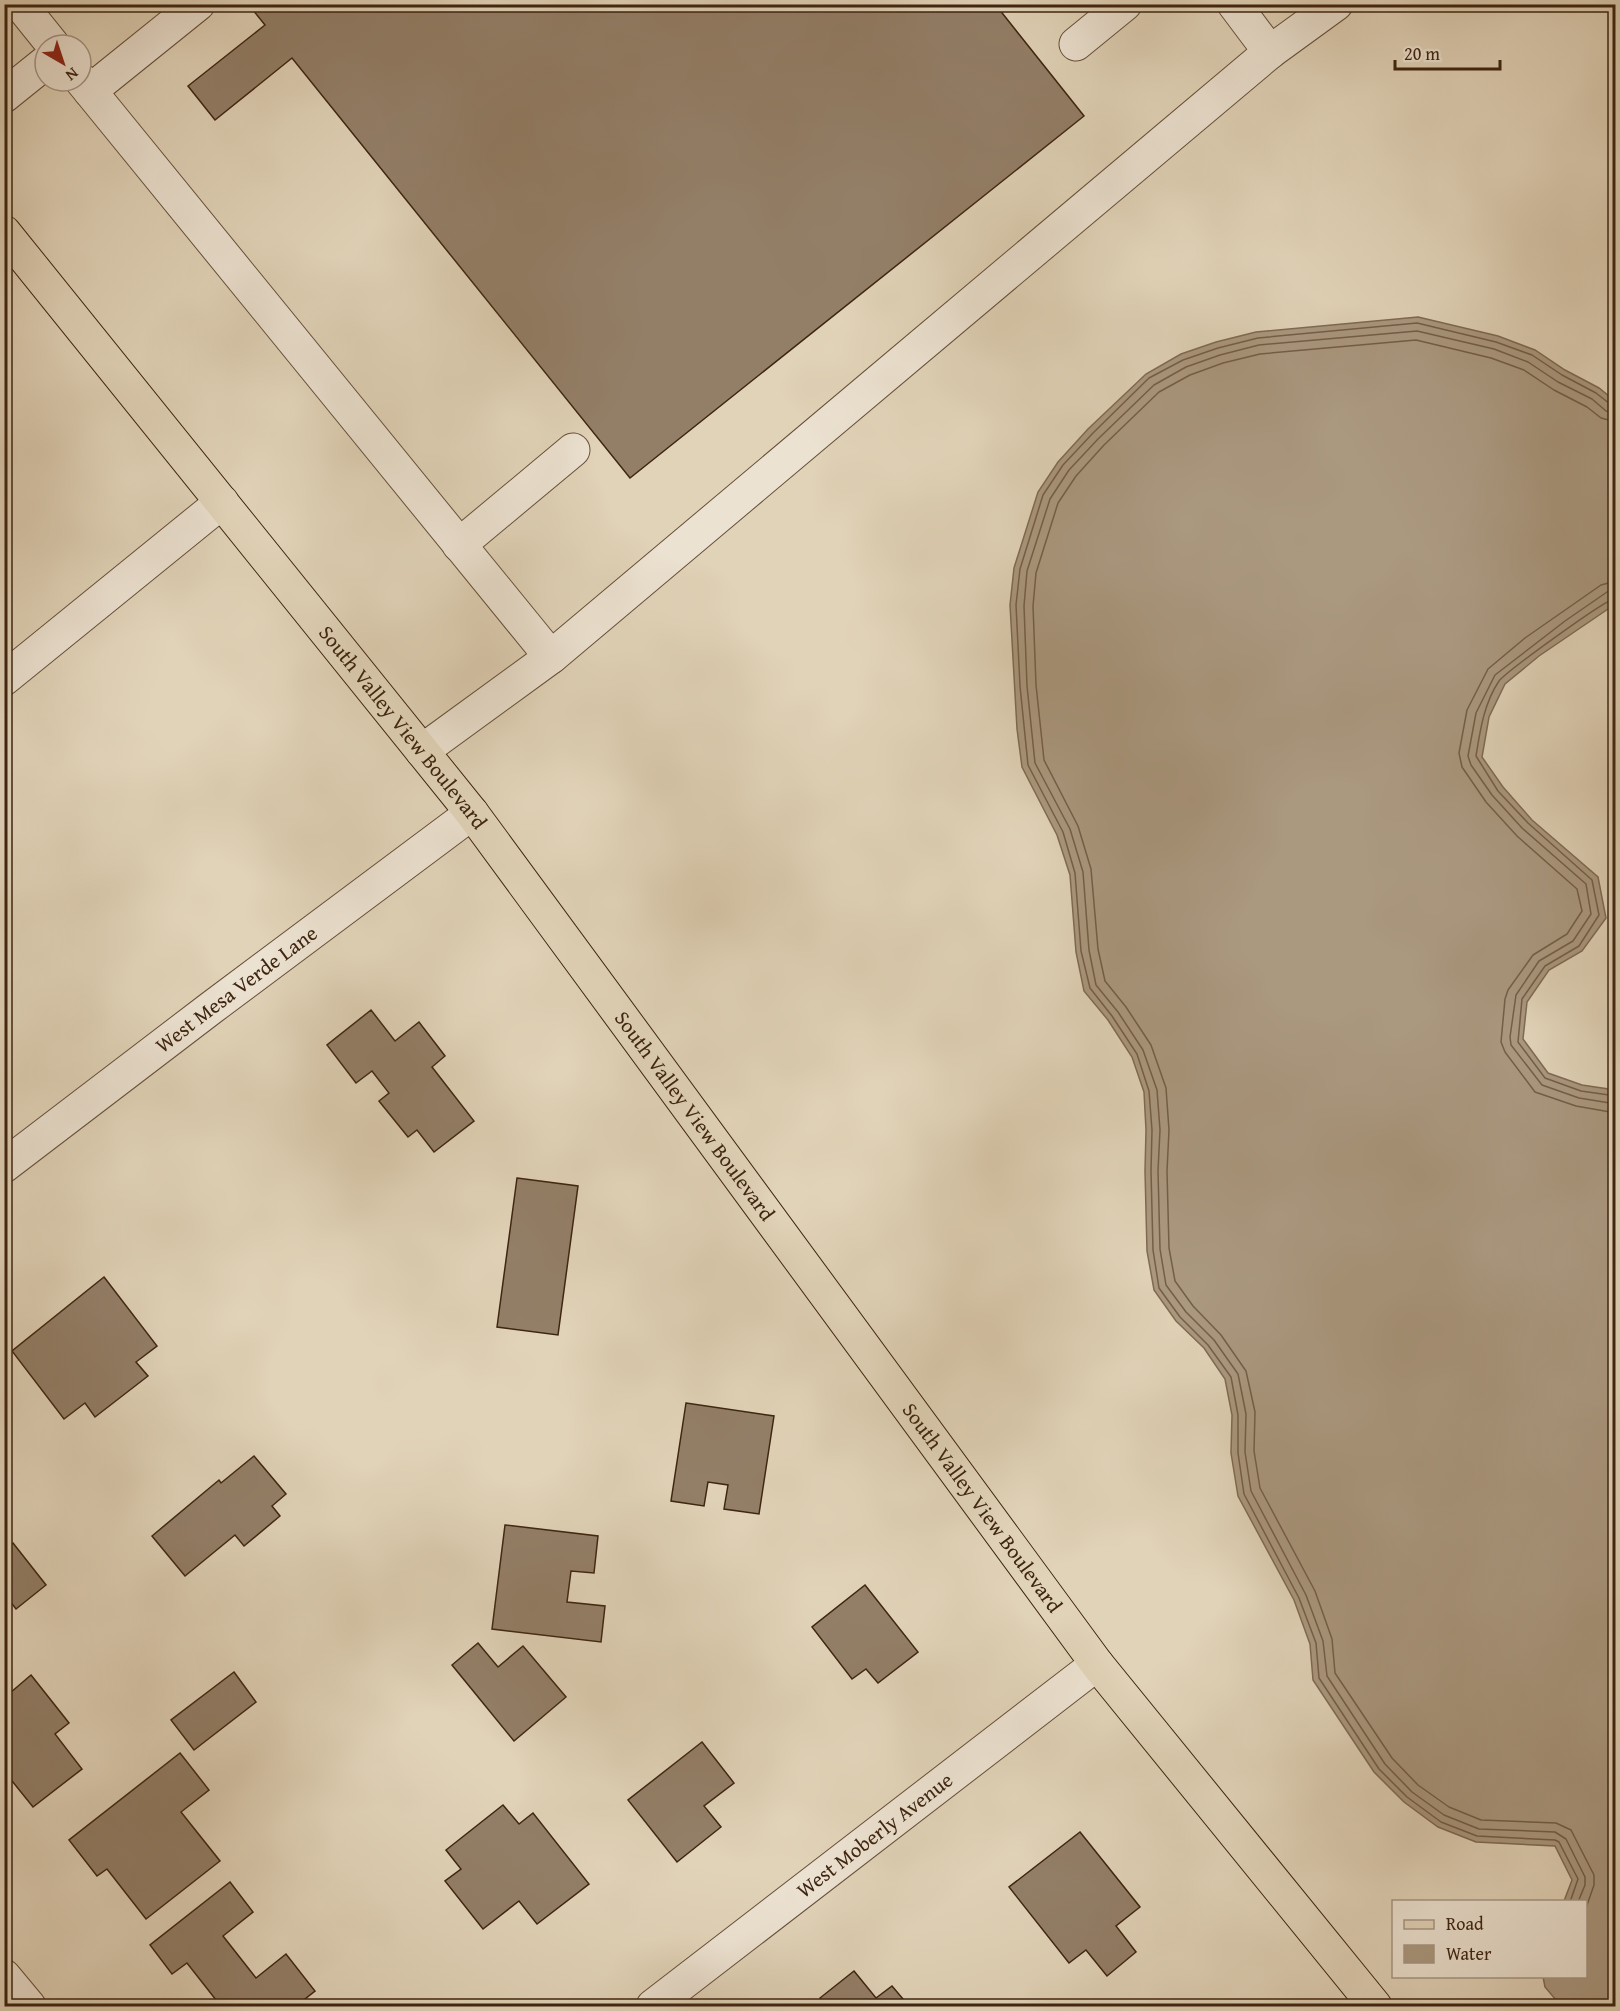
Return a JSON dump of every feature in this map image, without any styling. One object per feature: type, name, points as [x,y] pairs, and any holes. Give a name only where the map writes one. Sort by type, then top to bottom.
[{"type":"main road","name":"South Valley View Boulevard","points":[[4,232],[472,813],[1097,1664],[1375,2007]]},
{"type":"street","points":[[20,4],[43,33]]},
{"type":"street","points":[[93,80],[198,4]]},
{"type":"street","points":[[1076,44],[1125,4]]},
{"type":"street","points":[[1234,4],[1270,52]]},
{"type":"street","points":[[422,751],[551,657],[1270,52],[1336,4]]},
{"type":"street","points":[[4,96],[33,73]]},
{"type":"street","points":[[92,93],[551,657]]},
{"type":"street","points":[[459,545],[573,450]]},
{"type":"street","points":[[4,679],[222,502]]},
{"type":"street","name":"West Mesa Verde Lane","points":[[4,1167],[211,1008],[472,813]]},
{"type":"street","name":"West Moberly Avenue","points":[[653,2007],[1097,1664]]},
{"type":"street","points":[[4,1976],[29,2007]]},
{"type":"water","points":[[1418,317],[1498,336],[1535,350],[1565,370],[1599,388],[1615,401],[1615,601],[1608,609],[1539,656],[1505,684],[1489,717],[1482,757],[1503,787],[1532,820],[1598,877],[1606,918],[1582,951],[1549,970],[1527,1002],[1523,1039],[1548,1073],[1582,1085],[1615,1090],[1615,2006],[1561,2006],[1545,1987],[1543,1978],[1587,1978],[1587,1900],[1564,1900],[1572,1880],[1555,1846],[1476,1842],[1438,1827],[1404,1802],[1374,1772],[1313,1680],[1310,1644],[1294,1600],[1238,1496],[1231,1453],[1232,1415],[1225,1379],[1204,1348],[1176,1321],[1154,1290],[1147,1251],[1144,1092],[1132,1057],[1108,1020],[1084,991],[1076,952],[1070,875],[1057,835],[1022,767],[1017,729],[1010,605],[1014,568],[1038,492],[1058,462],[1088,429],[1146,374],[1181,354],[1256,332]]},
{"type":"building","points":[[248,4],[995,4],[1084,116],[630,478],[292,58],[215,120],[188,86],[265,25]]},
{"type":"building","points":[[371,1010],[395,1041],[419,1022],[445,1056],[432,1067],[474,1121],[434,1152],[417,1130],[408,1137],[379,1101],[389,1093],[372,1071],[356,1083],[327,1045]]},
{"type":"building","points":[[517,1178],[578,1186],[558,1335],[497,1327]]},
{"type":"building","points":[[104,1277],[157,1346],[136,1362],[148,1376],[95,1417],[85,1403],[64,1419],[12,1351]]},
{"type":"building","points":[[686,1403],[774,1416],[759,1514],[724,1509],[728,1485],[708,1482],[704,1506],[671,1501]]},
{"type":"building","points":[[254,1456],[286,1494],[272,1506],[280,1516],[244,1546],[235,1535],[185,1576],[152,1536],[219,1480],[221,1483]]},
{"type":"building","points":[[505,1525],[598,1536],[594,1573],[571,1571],[567,1602],[605,1606],[601,1642],[492,1629]]},
{"type":"building","points":[[13,1543],[46,1585],[16,1609],[10,1601],[4,1606],[4,1550]]},
{"type":"building","points":[[865,1585],[918,1652],[878,1683],[866,1669],[852,1679],[812,1627]]},
{"type":"building","points":[[478,1643],[498,1667],[523,1646],[566,1697],[514,1741],[452,1665]]},
{"type":"building","points":[[234,1672],[256,1702],[194,1750],[171,1720]]},
{"type":"building","points":[[31,1675],[69,1723],[55,1734],[82,1769],[33,1807],[4,1771],[4,1686],[10,1693]]},
{"type":"building","points":[[702,1742],[734,1783],[704,1806],[721,1827],[677,1862],[628,1800]]},
{"type":"building","points":[[180,1753],[209,1790],[181,1812],[220,1861],[146,1919],[107,1869],[97,1876],[69,1840]]},
{"type":"building","points":[[503,1805],[519,1824],[533,1813],[589,1884],[537,1924],[519,1901],[483,1929],[445,1881],[461,1869],[446,1850]]},
{"type":"building","points":[[1080,1832],[1140,1907],[1116,1926],[1136,1952],[1107,1976],[1086,1950],[1069,1963],[1009,1887]]},
{"type":"building","points":[[230,1882],[253,1912],[223,1936],[256,1978],[286,1954],[315,1991],[296,2006],[218,2006],[220,2005],[187,1963],[172,1974],[150,1945]]},
{"type":"building","points":[[854,1971],[876,1998],[892,1986],[909,2006],[827,2006],[820,1998]]}]
